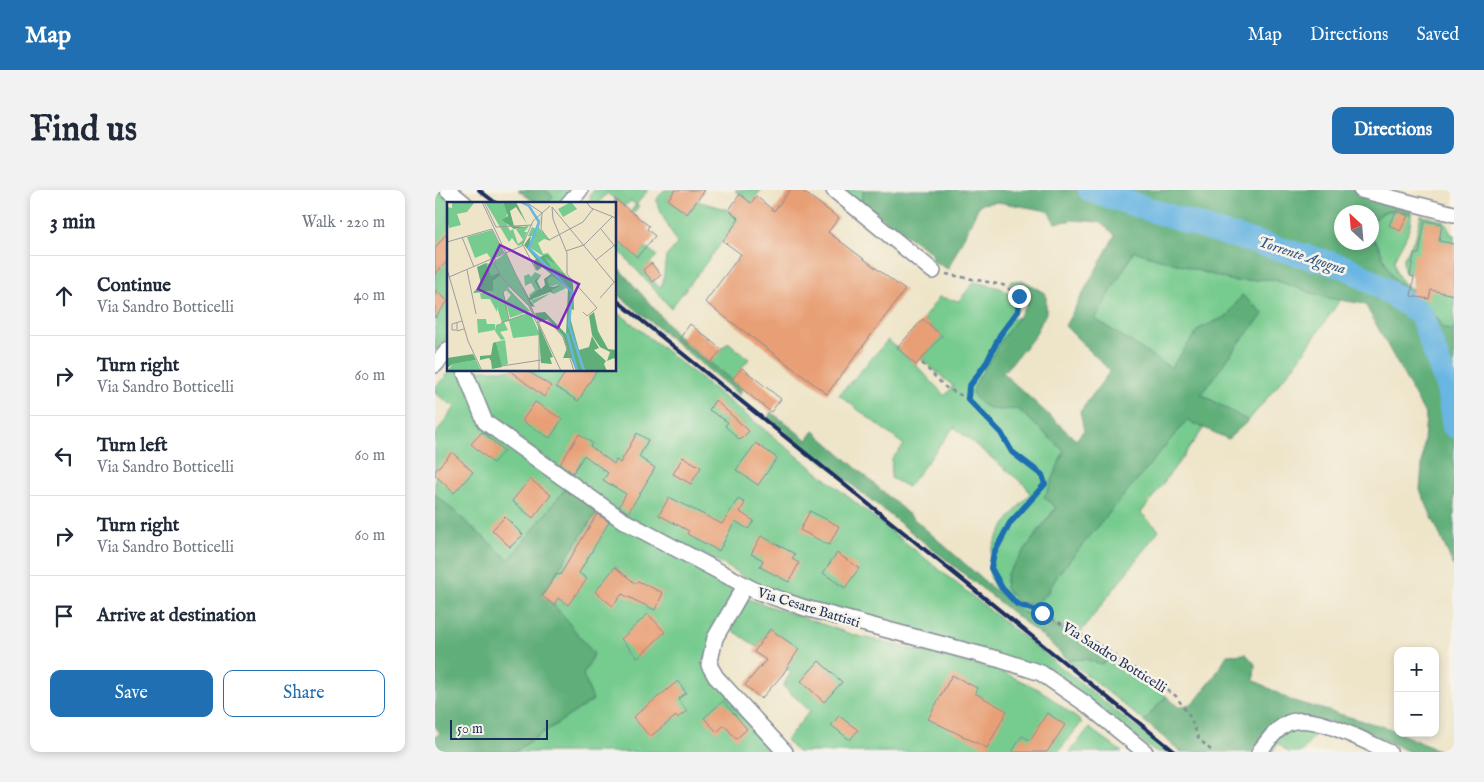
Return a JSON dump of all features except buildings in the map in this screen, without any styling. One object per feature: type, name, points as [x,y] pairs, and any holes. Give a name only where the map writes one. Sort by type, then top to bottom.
[{"type":"street","points":[[448,190],[463,202]]},
{"type":"street","points":[[570,202],[580,190]]},
{"type":"street","points":[[834,190],[933,271]]},
{"type":"street","points":[[1361,190],[1454,214]]},
{"type":"street","points":[[435,365],[447,350]]},
{"type":"street","name":"Via Cesare Battisti","points":[[464,371],[485,422],[622,520],[745,586],[805,608],[1001,660],[1041,673],[1078,698],[1145,752]]},
{"type":"street","points":[[745,586],[715,638],[709,665],[716,678],[785,752]]},
{"type":"street","points":[[1259,752],[1275,732],[1288,723],[1303,720],[1324,724],[1389,752]]},
{"type":"path","points":[[922,363],[945,388],[968,399],[969,387],[987,362],[1000,335],[1018,311],[1019,296],[1003,285],[960,278],[933,271]]},
{"type":"path","name":"Via Sandro Botticelli","points":[[968,399],[1001,433],[1012,452],[1042,475],[1045,484],[1010,523],[994,553],[991,568],[1002,588],[1017,604],[1042,613],[1096,643],[1176,696],[1190,717],[1199,739],[1213,752]]},
{"type":"green space","points":[[435,190],[439,190],[454,202],[447,202],[447,337],[435,351]]},
{"type":"green space","points":[[518,190],[545,190],[553,196],[549,202],[534,202]]},
{"type":"green space","points":[[545,190],[573,190],[563,202],[549,202],[553,196]]},
{"type":"green space","points":[[594,190],[648,190],[636,205],[631,201],[624,206],[607,193],[600,202],[591,202],[590,195]]},
{"type":"green space","points":[[664,190],[675,190],[668,200],[687,214],[697,201],[728,210],[740,219],[671,308],[616,247],[616,229],[636,205],[639,206],[625,223],[637,256],[646,247],[657,256],[643,270],[660,288],[663,282],[666,257],[677,244],[657,203]]},
{"type":"green space","points":[[735,190],[761,190],[751,203]]},
{"type":"green space","points":[[840,190],[864,190],[861,201],[857,204]]},
{"type":"green space","points":[[864,190],[1085,190],[1213,231],[1348,271],[1378,287],[1420,315],[1446,391],[1454,438],[1454,567],[1420,490],[1426,416],[1365,304],[1327,298],[1272,279],[1233,281],[1134,251],[1095,319],[1171,368],[1199,329],[1227,316],[1242,295],[1264,314],[1247,333],[1201,394],[1248,421],[1228,439],[1187,420],[1059,573],[1046,595],[1033,605],[1018,602],[1005,588],[1007,574],[1056,508],[1044,497],[1050,487],[1064,451],[1018,409],[992,409],[982,404],[972,393],[977,381],[1003,338],[1027,305],[1022,294],[1008,285],[1011,281],[1024,281],[1046,294],[1046,313],[1034,337],[1003,373],[1076,440],[1084,430],[1080,412],[1110,371],[1065,326],[1115,235],[1099,222],[1074,220],[1055,223],[1048,211],[998,202],[980,204],[948,269],[931,260],[932,253],[888,223],[861,201]]},
{"type":"green space","points":[[1100,190],[1353,190],[1412,208],[1411,214],[1390,211],[1379,216],[1379,205],[1334,205],[1334,250],[1379,250],[1379,248],[1395,280],[1412,289],[1411,298],[1431,309],[1444,329],[1454,330],[1454,382],[1433,330],[1423,312],[1349,266]]},
{"type":"green space","points":[[1394,209],[1411,214],[1410,227],[1394,260],[1396,272],[1404,285],[1391,276],[1379,247],[1379,215]]},
{"type":"green space","points":[[1421,215],[1444,221],[1451,234],[1454,235],[1454,330],[1444,329],[1438,318],[1411,298],[1414,277],[1404,271],[1403,260],[1416,236]]},
{"type":"green space","points":[[1134,251],[1233,281],[1272,279],[1327,298],[1340,300],[1297,362],[1248,421],[1201,394],[1239,343],[1264,314],[1242,296],[1227,316],[1199,329],[1171,368],[1095,319]]},
{"type":"green space","points":[[616,265],[680,338],[742,389],[739,395],[616,293]]},
{"type":"green space","points":[[974,282],[1000,288],[1014,296],[1018,310],[1008,320],[1019,317],[978,380],[999,410],[1018,408],[1064,451],[1050,487],[1044,497],[1056,507],[1007,574],[1005,588],[1018,602],[1033,605],[1046,595],[1059,573],[1187,419],[1204,428],[1141,513],[1159,530],[1077,637],[1047,621],[1018,609],[999,594],[991,580],[989,565],[992,550],[998,535],[1030,494],[1026,486],[954,427],[908,487],[891,478],[892,459],[904,445],[839,395],[888,340],[916,365],[945,396],[953,386],[921,359],[942,336],[923,319],[939,297],[959,301]]},
{"type":"green space","points":[[616,311],[1167,752],[1155,752],[1067,682],[1048,670],[793,598],[759,585],[726,566],[623,515],[492,419],[469,371],[616,371]]},
{"type":"green space","points":[[728,342],[749,359],[731,381],[710,363]]},
{"type":"green space","points":[[451,371],[464,371],[485,422],[622,520],[745,586],[709,665],[785,752],[514,752],[593,700],[554,605],[541,595],[597,512],[565,489],[509,560],[435,494],[435,435],[455,407],[435,393],[435,387]]},
{"type":"green space","points":[[771,412],[807,440],[814,431],[1014,607],[1034,618],[1041,618],[1103,651],[1111,659],[1101,664],[1085,659],[1068,660],[1048,641],[768,418]]},
{"type":"green space","points":[[565,489],[597,512],[541,595],[554,605],[594,654],[583,675],[593,700],[514,752],[435,752],[435,737],[440,733],[435,727],[435,689],[437,687],[435,684],[435,494],[509,560]]},
{"type":"green space","points":[[748,599],[854,635],[998,670],[1040,690],[1082,722],[1058,752],[797,752],[786,740],[810,711],[783,686],[791,672],[785,668],[798,649],[770,629],[757,647],[731,629]]},
{"type":"green space","points":[[1246,654],[1255,664],[1254,680],[1290,700],[1388,728],[1394,731],[1394,737],[1408,737],[1442,752],[1409,752],[1389,742],[1327,721],[1266,733],[1251,752],[1181,752],[1144,721],[1166,696],[1179,707],[1194,703],[1214,677],[1227,655]]},
{"type":"green space","points":[[1085,659],[1101,664],[1111,659],[1141,675],[1166,696],[1144,721],[1068,660]]},
{"type":"green space","points":[[1288,726],[1314,727],[1312,731],[1315,734],[1302,752],[1288,752],[1278,743],[1272,752],[1264,752]]},
{"type":"green space","points":[[1089,728],[1122,752],[1070,752]]},
{"type":"waterway","name":"Torrente Agogna","points":[[1090,190],[1212,230],[1348,268],[1379,286],[1421,314],[1448,389],[1454,426]]},
{"type":"railway","points":[[479,190],[494,202]]},
{"type":"railway","points":[[616,300],[1175,752]]},
{"type":"route","points":[[1019,296],[1018,311],[1000,335],[987,362],[969,387],[968,399],[1001,433],[1012,452],[1033,470],[1042,475],[1045,484],[1010,523],[994,553],[991,568],[1002,588],[1017,604],[1042,613]]}]
